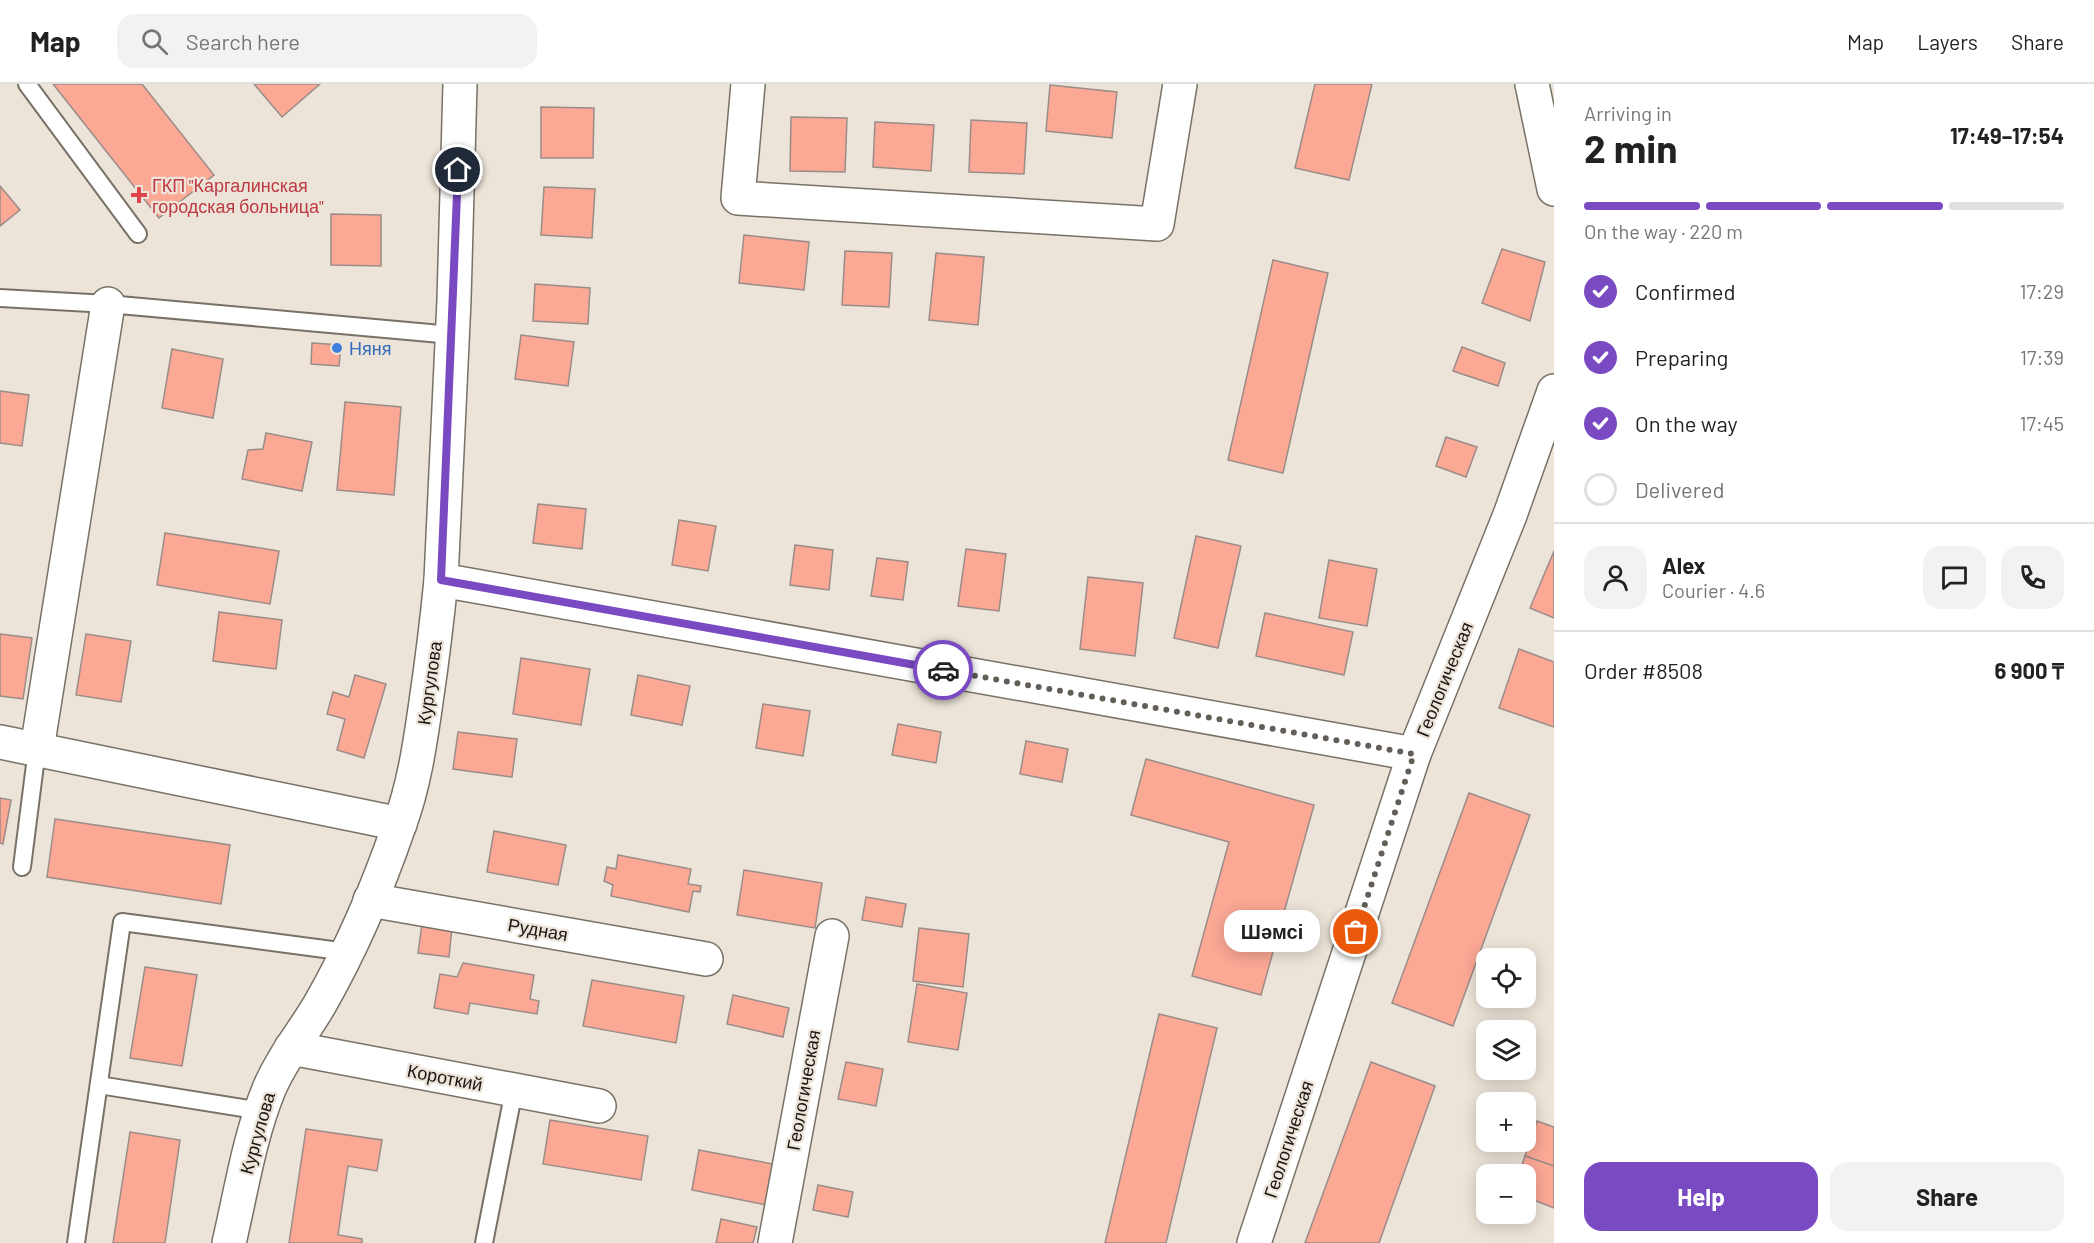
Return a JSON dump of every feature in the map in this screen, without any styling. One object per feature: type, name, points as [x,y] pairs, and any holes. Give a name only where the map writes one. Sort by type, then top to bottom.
[{"type":"street","name":"Кургулова","points":[[229,1243],[261,1111],[279,1068],[319,1006],[347,952],[400,824],[414,776],[437,626],[441,580],[460,84]]},
{"type":"street","points":[[748,84],[738,198],[1157,224],[1180,84]]},
{"type":"street","points":[[1532,84],[1553,177]]},
{"type":"street","points":[[37,748],[108,304]]},
{"type":"street","name":"Геологическая","points":[[1254,1243],[1414,754],[1510,515],[1554,391]]},
{"type":"street","points":[[441,580],[1414,754]]},
{"type":"street","points":[[0,742],[400,824]]},
{"type":"street","name":"Рудная","points":[[370,900],[706,959]]},
{"type":"street","name":"Геологическая","points":[[775,1243],[832,936]]},
{"type":"street","name":"Короткий","points":[[291,1048],[599,1106]]},
{"type":"lane","points":[[27,84],[138,234]]},
{"type":"lane","points":[[0,298],[108,304],[452,335]]},
{"type":"lane","points":[[22,867],[37,748]]},
{"type":"lane","points":[[76,1243],[122,922],[347,952]]},
{"type":"lane","points":[[99,1085],[261,1111]]},
{"type":"lane","points":[[484,1243],[514,1090]]},
{"type":"building","points":[[53,84],[142,84],[214,175],[159,218]]},
{"type":"building","points":[[254,84],[320,84],[282,117]]},
{"type":"building","points":[[1315,84],[1372,84],[1349,180],[1295,168]]},
{"type":"building","points":[[1050,85],[1117,92],[1112,138],[1046,131]]},
{"type":"building","points":[[541,107],[594,108],[593,158],[541,158]]},
{"type":"building","points":[[791,117],[847,118],[845,172],[790,171]]},
{"type":"building","points":[[971,120],[1027,123],[1024,174],[969,172]]},
{"type":"building","points":[[875,122],[934,125],[931,171],[873,167]]},
{"type":"building","points":[[0,186],[20,210],[0,226]]},
{"type":"building","points":[[544,187],[595,189],[592,238],[541,235]]},
{"type":"building","points":[[331,214],[381,215],[381,266],[331,265]]},
{"type":"building","points":[[744,235],[809,242],[804,290],[739,283]]},
{"type":"building","points":[[1502,249],[1545,262],[1530,321],[1482,303]]},
{"type":"building","points":[[845,251],[892,253],[889,307],[842,305]]},
{"type":"building","points":[[936,253],[984,257],[978,325],[929,320]]},
{"type":"building","points":[[1273,260],[1328,273],[1283,473],[1228,460]]},
{"type":"building","points":[[535,284],[590,288],[588,324],[533,321]]},
{"type":"building","points":[[521,335],[574,342],[568,386],[515,379]]},
{"type":"building","points":[[312,343],[341,345],[339,366],[311,364]]},
{"type":"building","points":[[1462,347],[1505,363],[1498,386],[1453,371]]},
{"type":"building","points":[[172,349],[223,359],[213,418],[162,408]]},
{"type":"building","points":[[0,391],[29,395],[22,446],[0,443]]},
{"type":"building","points":[[345,402],[401,407],[394,495],[337,490]]},
{"type":"building","points":[[266,433],[312,442],[302,491],[242,479],[248,450],[263,449]]},
{"type":"building","points":[[1446,437],[1477,447],[1466,477],[1436,466]]},
{"type":"building","points":[[538,504],[586,509],[582,549],[533,543]]},
{"type":"building","points":[[679,520],[716,526],[708,571],[672,565]]},
{"type":"building","points":[[165,533],[279,551],[270,604],[157,585]]},
{"type":"building","points":[[1196,536],[1241,546],[1218,648],[1174,638]]},
{"type":"building","points":[[795,545],[833,550],[829,590],[790,585]]},
{"type":"building","points":[[966,549],[1006,554],[999,611],[958,606]]},
{"type":"building","points":[[1554,551],[1554,618],[1530,608]]},
{"type":"building","points":[[877,558],[908,562],[903,600],[871,596]]},
{"type":"building","points":[[1329,560],[1377,569],[1367,626],[1319,618]]},
{"type":"building","points":[[1088,577],[1143,583],[1135,656],[1080,649]]},
{"type":"building","points":[[219,612],[282,620],[276,669],[213,661]]},
{"type":"building","points":[[1265,613],[1353,632],[1344,675],[1256,656]]},
{"type":"building","points":[[0,634],[32,638],[23,699],[0,696]]},
{"type":"building","points":[[86,634],[131,641],[121,702],[76,695]]},
{"type":"building","points":[[1519,649],[1554,662],[1554,727],[1499,708]]},
{"type":"building","points":[[521,658],[590,669],[581,725],[513,714]]},
{"type":"building","points":[[355,675],[386,684],[364,758],[337,750],[345,719],[327,714],[333,692],[349,697]]},
{"type":"building","points":[[638,675],[690,686],[682,725],[631,715]]},
{"type":"building","points":[[763,704],[810,711],[803,756],[756,748]]},
{"type":"building","points":[[898,724],[941,732],[936,763],[892,755]]},
{"type":"building","points":[[458,732],[517,739],[512,777],[453,769]]},
{"type":"building","points":[[1026,741],[1068,749],[1062,782],[1020,774]]},
{"type":"building","points":[[1146,759],[1314,805],[1261,995],[1192,976],[1229,842],[1131,815]]},
{"type":"building","points":[[1469,793],[1530,815],[1481,948],[1476,948],[1476,963],[1453,1026],[1392,1003]]},
{"type":"building","points":[[0,798],[11,800],[3,844],[0,843]]},
{"type":"building","points":[[55,819],[230,845],[221,904],[47,877]]},
{"type":"building","points":[[494,831],[566,845],[558,885],[487,872]]},
{"type":"building","points":[[618,855],[691,869],[688,884],[701,886],[700,892],[693,891],[689,912],[611,896],[613,885],[604,881],[607,867],[616,869]]},
{"type":"building","points":[[744,870],[822,883],[815,928],[737,915]]},
{"type":"building","points":[[866,897],[906,904],[902,927],[862,920]]},
{"type":"building","points":[[422,924],[452,928],[449,957],[418,953]]},
{"type":"building","points":[[919,928],[969,934],[963,987],[913,981]]},
{"type":"building","points":[[463,963],[534,975],[530,999],[539,1001],[537,1014],[470,1003],[468,1014],[434,1008],[440,974],[457,977]]},
{"type":"building","points":[[145,967],[197,975],[182,1066],[130,1058]]},
{"type":"building","points":[[592,980],[684,996],[676,1043],[583,1026]]},
{"type":"building","points":[[917,984],[967,993],[958,1050],[908,1042]]},
{"type":"building","points":[[733,995],[789,1008],[783,1037],[727,1024]]},
{"type":"building","points":[[1159,1014],[1217,1028],[1166,1243],[1105,1243]]},
{"type":"building","points":[[846,1062],[883,1069],[876,1106],[838,1099]]},
{"type":"building","points":[[1371,1062],[1435,1086],[1379,1243],[1305,1243]]},
{"type":"building","points":[[550,1120],[648,1136],[641,1180],[543,1164]]},
{"type":"building","points":[[1537,1121],[1554,1127],[1554,1166],[1525,1156],[1526,1152],[1536,1152]]},
{"type":"building","points":[[306,1129],[382,1140],[377,1171],[348,1166],[338,1235],[362,1239],[362,1243],[289,1243]]},
{"type":"building","points":[[130,1132],[180,1140],[165,1243],[113,1243]]},
{"type":"building","points":[[699,1150],[773,1164],[766,1205],[692,1190]]},
{"type":"building","points":[[1525,1156],[1554,1166],[1554,1208],[1536,1201],[1536,1164],[1522,1164]]},
{"type":"building","points":[[818,1185],[853,1192],[848,1217],[813,1210]]},
{"type":"building","points":[[721,1219],[757,1227],[753,1243],[716,1243]]},
{"type":"way so far","points":[[943,670],[1414,754],[1356,932]]},
{"type":"place","name":"ГКП \"Каргалинская городская больница\"","points":[[139,195]]},
{"type":"place","name":"Няня","points":[[337,348]]},
{"type":"place","name":"Шәмсі","points":[[1356,932]]},
{"type":"route","points":[[458,170],[441,580],[943,670]]}]
